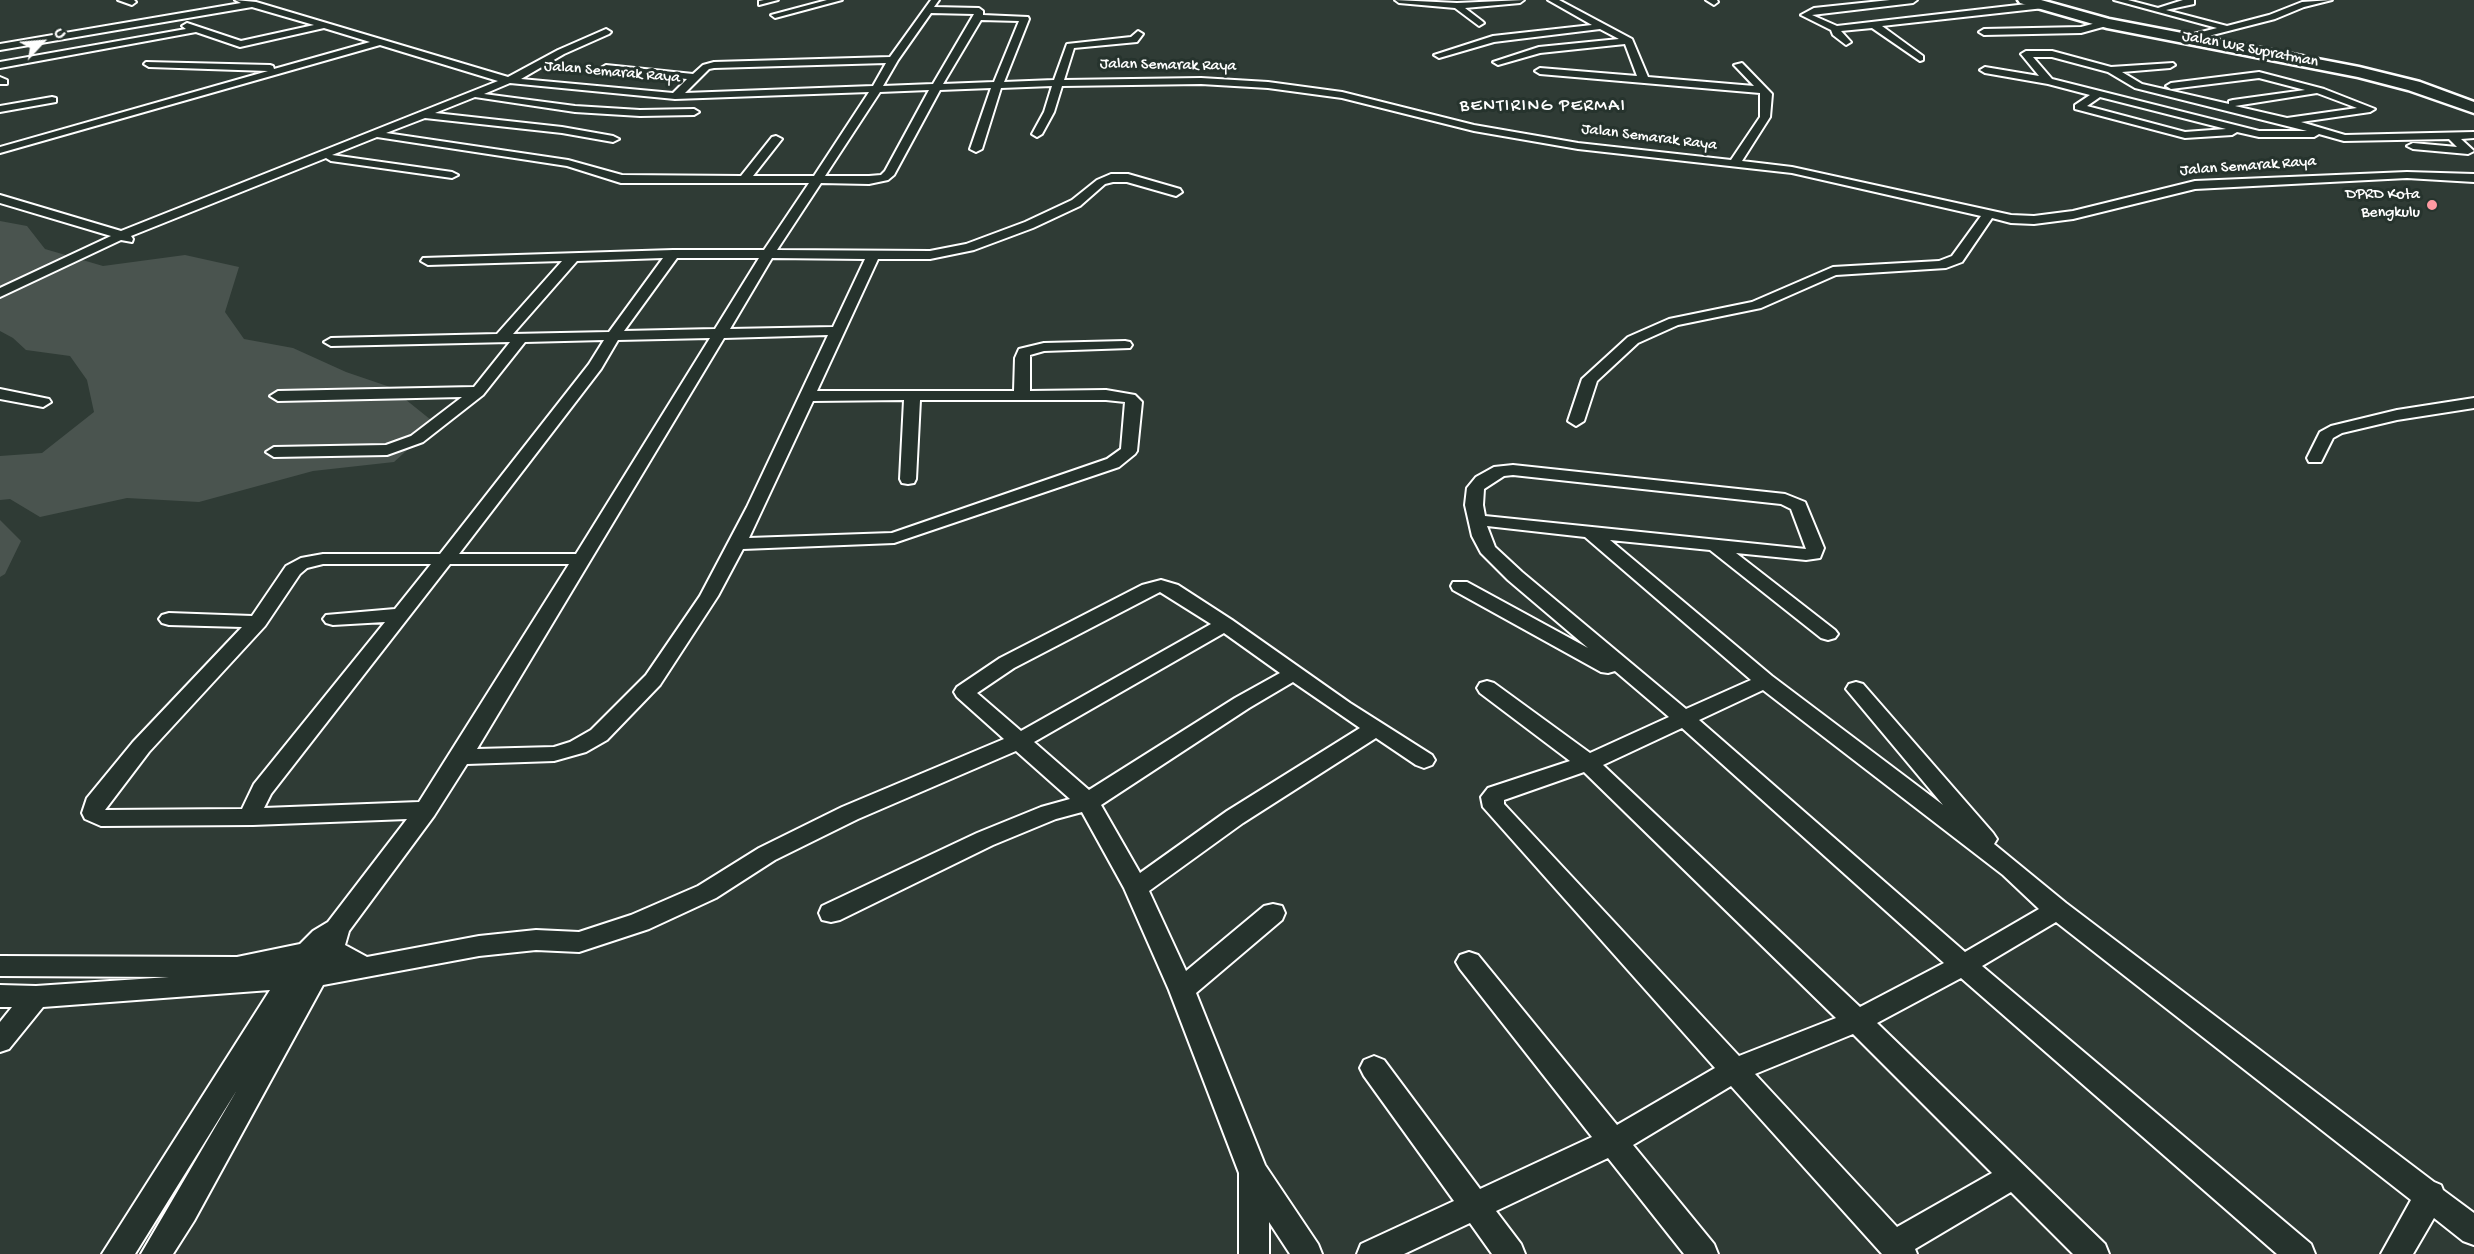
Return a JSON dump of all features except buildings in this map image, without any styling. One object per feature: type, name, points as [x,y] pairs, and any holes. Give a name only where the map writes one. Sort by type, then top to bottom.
[{"type":"highway","name":"Jalan WR Supratman","points":[[2025,0],[2107,23],[2390,79],[2474,108]]},
{"type":"street","points":[[122,0],[132,2]]},
{"type":"street","name":"Jalan Semarak Raya","points":[[239,0],[258,2],[518,80],[675,96],[1057,82],[1201,81],[1297,88],[1342,95],[1449,123],[1508,134],[1645,155],[1818,176],[2011,219],[2056,218],[2195,185],[2407,175],[2474,178]]},
{"type":"street","points":[[762,3],[774,0]]},
{"type":"street","points":[[775,15],[838,0]]},
{"type":"street","points":[[1399,0],[1457,6],[1520,0]]},
{"type":"street","points":[[1423,0],[1435,3],[1486,0]]},
{"type":"street","points":[[1552,0],[1629,40],[1643,78]]},
{"type":"street","points":[[1913,0],[1814,11],[1805,15],[1836,29],[2044,6]]},
{"type":"street","points":[[2118,0],[2225,28]]},
{"type":"street","points":[[2156,10],[2191,2],[2187,0]]},
{"type":"street","points":[[2189,38],[2272,17],[2302,5],[2328,0]]},
{"type":"street","points":[[0,47],[258,2]]},
{"type":"street","name":"Jalan Semarak Raya","points":[[258,2],[326,25],[384,41]]},
{"type":"street","points":[[117,1254],[316,958],[426,810],[461,757],[769,253],[817,179],[876,90],[893,60],[932,5],[978,10],[978,17],[936,87],[890,173],[884,178],[869,180],[817,179],[621,179],[568,164],[382,136]]},
{"type":"street","points":[[1457,6],[1479,23]]},
{"type":"street","points":[[976,149],[1025,19],[978,17]]},
{"type":"street","points":[[164,20],[240,44],[326,25]]},
{"type":"street","points":[[1984,32],[2080,30],[2107,23]]},
{"type":"street","points":[[1874,25],[1920,58]]},
{"type":"street","points":[[1439,55],[1492,39],[1604,26]]},
{"type":"street","points":[[0,65],[198,29]]},
{"type":"street","points":[[1836,29],[1836,33],[1846,42]]},
{"type":"street","points":[[0,298],[124,237],[331,158],[518,80],[561,52],[606,32]]},
{"type":"street","points":[[1037,134],[1049,112],[1070,46],[1129,41],[1137,38],[1138,34]]},
{"type":"street","points":[[1517,35],[1539,50]]},
{"type":"street","points":[[1498,62],[1539,50],[1629,40]]},
{"type":"street","points":[[0,150],[384,41]]},
{"type":"street","points":[[2045,80],[2026,54],[2070,57],[2111,70],[2139,86],[2286,121],[2325,133],[2468,151],[2453,137]]},
{"type":"street","points":[[675,96],[710,65],[893,60]]},
{"type":"street","points":[[794,93],[822,62]]},
{"type":"street","points":[[735,94],[764,63]]},
{"type":"street","points":[[150,64],[284,69]]},
{"type":"street","points":[[1734,164],[1765,117],[1767,94],[1739,65]]},
{"type":"street","points":[[2111,70],[2170,65]]},
{"type":"street","points":[[606,68],[696,77]]},
{"type":"street","points":[[1982,69],[2045,80],[2244,131],[2266,135],[2325,133]]},
{"type":"street","points":[[2125,69],[2209,102]]},
{"type":"street","points":[[1540,71],[1764,90]]},
{"type":"street","points":[[2172,86],[2259,75],[2320,91],[2370,109],[2286,121]]},
{"type":"street","points":[[0,293],[124,237],[518,80]]},
{"type":"street","points":[[2029,93],[2045,80]]},
{"type":"street","points":[[1297,88],[1314,84],[1337,86]]},
{"type":"street","points":[[2221,105],[2320,91]]},
{"type":"street","points":[[2099,93],[2079,108],[2191,136],[2244,131]]},
{"type":"street","points":[[479,96],[575,110],[640,113],[694,112]]},
{"type":"street","points":[[0,109],[52,100]]},
{"type":"street","points":[[429,116],[562,130],[613,139]]},
{"type":"street","points":[[2402,137],[2414,146]]},
{"type":"street","points":[[2360,138],[2474,137]]},
{"type":"street","points":[[744,180],[776,139]]},
{"type":"street","points":[[0,143],[15,146]]},
{"type":"street","points":[[331,158],[452,175]]},
{"type":"street","points":[[428,261],[673,254],[930,255],[969,247],[1029,225],[1076,203],[1101,182],[1111,178],[1128,178],[1176,192]]},
{"type":"street","points":[[0,199],[124,237]]},
{"type":"street","points":[[1576,421],[1590,379],[1633,340],[1674,322],[1756,305],[1833,271],[1941,265],[1957,259],[1988,215]]},
{"type":"street","points":[[253,817],[253,808],[262,790],[596,366],[614,335],[673,254]]},
{"type":"street","points":[[461,757],[554,754],[578,747],[599,735],[653,680],[709,596],[765,488],[873,255]]},
{"type":"street","points":[[501,338],[573,257]]},
{"type":"street","points":[[331,342],[836,331]]},
{"type":"street","points":[[274,452],[395,448],[417,439],[478,392],[521,338]]},
{"type":"street","points":[[1022,397],[1024,352],[1044,347],[1125,345]]},
{"type":"street","points":[[278,396],[478,392]]},
{"type":"street","points":[[0,394],[43,402]]},
{"type":"street","points":[[736,544],[894,538],[1113,463],[1129,451],[1134,402],[1130,398],[1106,395],[807,396]]},
{"type":"street","points":[[908,479],[912,396]]},
{"type":"street","points":[[2315,458],[2326,435],[2337,429],[2397,415],[2474,403]]},
{"type":"street","points":[[1477,520],[1716,546],[1814,554],[1815,548],[1799,506],[1785,499],[1513,470],[1493,475],[1476,488],[1474,505],[1477,520],[1481,537],[1496,559],[1685,719],[1963,965],[2300,1254]]},
{"type":"street","points":[[1588,531],[1765,681],[2011,869],[2057,910],[2431,1195],[2474,1231]]},
{"type":"street","points":[[1716,546],[1828,634]]},
{"type":"street","points":[[426,810],[253,817],[101,818],[93,813],[95,804],[141,747],[258,622],[293,570],[311,561],[581,559]]},
{"type":"street","points":[[1307,1254],[1253,1173],[1182,990],[1136,888],[1088,802],[964,692],[1006,663],[1149,589],[1161,586],[1225,624],[1343,708],[1424,760]]},
{"type":"street","points":[[1460,586],[1646,688]]},
{"type":"street","points":[[333,619],[400,615]]},
{"type":"street","points":[[169,619],[258,622]]},
{"type":"street","points":[[0,966],[237,967],[316,958],[361,966],[479,946],[537,940],[579,942],[640,922],[707,892],[767,854],[850,813],[1018,741],[1225,624]]},
{"type":"street","points":[[831,913],[985,839],[1049,813],[1088,802],[1242,703],[1294,673]]},
{"type":"street","points":[[1765,681],[1588,763],[1496,794],[1492,797],[1494,807],[1898,1250],[2014,1175]]},
{"type":"street","points":[[1487,688],[1588,763],[1857,1021],[2094,1254]]},
{"type":"street","points":[[1856,689],[2011,869]]},
{"type":"street","points":[[1136,888],[1235,817],[1376,728]]},
{"type":"street","points":[[1372,1254],[1614,1141],[1735,1070],[1857,1021],[1963,965],[2057,910]]},
{"type":"street","points":[[1182,990],[1273,913]]},
{"type":"street","points":[[0,996],[36,997],[316,958]]},
{"type":"street","points":[[156,1254],[184,1211],[316,958]]},
{"type":"street","points":[[1469,962],[1703,1254]]},
{"type":"street","points":[[0,1041],[36,997]]},
{"type":"street","points":[[1374,1068],[1510,1254]]},
{"type":"street","points":[[1253,1173],[1254,1254]]},
{"type":"street","points":[[2396,1254],[2431,1195]]},
{"type":"shaded area","points":[[0,221],[27,226],[45,249],[103,266],[185,255],[239,267],[225,312],[244,339],[293,348],[346,372],[390,387],[436,424],[394,462],[313,471],[199,502],[127,498],[40,517],[10,499],[0,500],[0,456],[42,453],[94,412],[87,380],[70,356],[26,350],[13,338],[0,331]]},
{"type":"shaded area","points":[[0,520],[21,541],[5,574],[0,577]]},
{"type":"place","name":"DPRD Kota Bengkulu","points":[[2432,205]]},
{"type":"district","name":"BENTIRING PERMAI","points":[[1543,107]]}]
